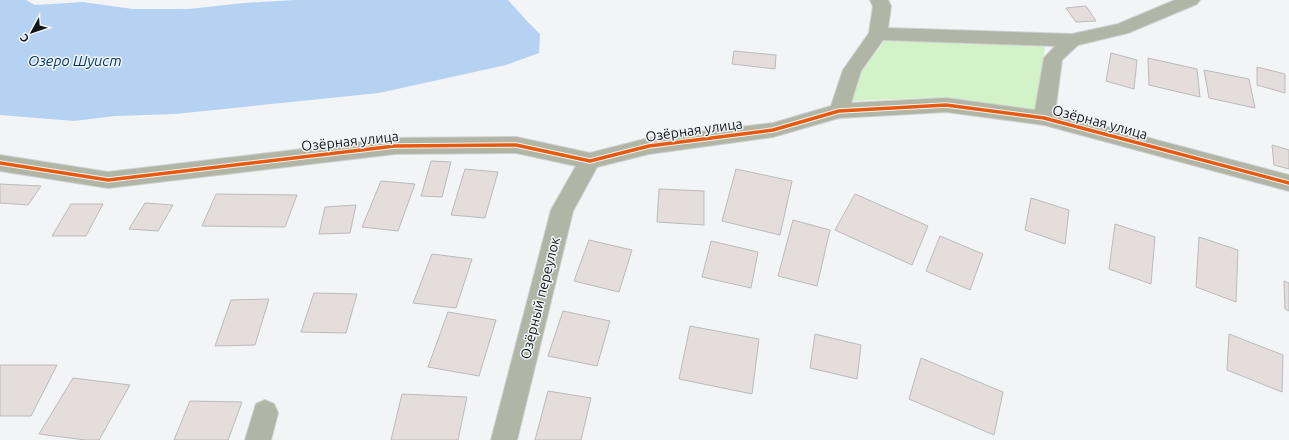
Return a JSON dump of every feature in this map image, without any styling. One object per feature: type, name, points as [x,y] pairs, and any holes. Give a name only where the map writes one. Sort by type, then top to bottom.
[{"type":"street","points":[[839,111],[852,70],[878,34],[882,6],[879,0]]},
{"type":"street","points":[[878,34],[1072,40],[1122,29],[1191,0]]},
{"type":"street","points":[[1044,118],[1054,58],[1072,40]]},
{"type":"street","name":"Озёрная улица","points":[[0,163],[108,180],[396,146],[516,145],[590,161],[649,146],[773,130],[839,111],[946,105],[1044,118],[1289,183]]},
{"type":"street","name":"Озёрный переулок","points":[[504,440],[562,210],[590,161]]},
{"type":"street","points":[[258,440],[265,413]]},
{"type":"green space","points":[[885,40],[1045,47],[1035,110],[944,97],[850,101],[862,71]]},
{"type":"water","name":"Озеро Шуист","points":[[0,0],[26,0],[35,5],[83,2],[133,9],[189,9],[244,3],[294,0],[508,0],[540,34],[539,53],[506,65],[379,93],[175,114],[115,116],[74,121],[0,115]]},
{"type":"building","points":[[1086,6],[1096,21],[1076,22],[1066,8]]},
{"type":"building","points":[[734,51],[776,55],[775,69],[732,64]]},
{"type":"building","points":[[1111,53],[1137,60],[1134,89],[1106,81]]},
{"type":"building","points":[[1148,58],[1197,69],[1200,97],[1149,85]]},
{"type":"building","points":[[1257,67],[1285,74],[1285,93],[1257,85]]},
{"type":"building","points":[[1204,70],[1249,79],[1255,108],[1209,98]]},
{"type":"building","points":[[1272,145],[1289,150],[1289,169],[1274,165]]},
{"type":"building","points":[[431,161],[451,162],[442,197],[421,196]]},
{"type":"building","points":[[465,169],[498,172],[485,218],[451,215]]},
{"type":"building","points":[[736,169],[792,181],[780,235],[722,221]]},
{"type":"building","points":[[381,181],[415,184],[398,231],[362,227]]},
{"type":"building","points":[[0,184],[41,186],[28,205],[0,203]]},
{"type":"building","points":[[659,189],[704,191],[704,225],[657,222]]},
{"type":"building","points":[[216,194],[297,195],[285,227],[202,226]]},
{"type":"building","points":[[855,194],[928,226],[912,265],[835,230]]},
{"type":"building","points":[[1031,198],[1069,210],[1065,244],[1025,230]]},
{"type":"building","points":[[145,203],[173,205],[158,231],[129,229]]},
{"type":"building","points":[[71,204],[103,204],[86,236],[52,236]]},
{"type":"building","points":[[356,205],[350,233],[319,234],[325,207]]},
{"type":"building","points":[[793,220],[830,230],[817,286],[778,276]]},
{"type":"building","points":[[1115,224],[1155,237],[1151,284],[1109,269]]},
{"type":"building","points":[[940,236],[983,254],[970,290],[926,271]]},
{"type":"building","points":[[1199,237],[1238,250],[1236,302],[1196,287]]},
{"type":"building","points":[[589,240],[632,250],[619,292],[574,281]]},
{"type":"building","points":[[711,241],[758,252],[751,288],[702,277]]},
{"type":"building","points":[[432,254],[472,259],[456,308],[413,303]]},
{"type":"building","points":[[1284,281],[1289,283],[1289,311],[1285,309]]},
{"type":"building","points":[[314,293],[357,294],[346,333],[301,332]]},
{"type":"building","points":[[269,299],[255,345],[215,346],[231,300]]},
{"type":"building","points":[[563,311],[610,321],[597,366],[548,356]]},
{"type":"building","points":[[448,312],[496,320],[479,376],[428,367]]},
{"type":"building","points":[[690,326],[759,339],[752,394],[679,379]]},
{"type":"building","points":[[815,334],[861,345],[857,379],[810,368]]},
{"type":"building","points":[[1229,334],[1283,355],[1282,392],[1227,370]]},
{"type":"building","points":[[921,358],[1003,392],[994,435],[909,399]]},
{"type":"building","points":[[0,365],[57,365],[31,416],[0,416]]},
{"type":"building","points":[[73,378],[130,385],[99,440],[85,440],[39,434]]},
{"type":"building","points":[[548,391],[591,398],[581,440],[535,440]]},
{"type":"building","points":[[402,394],[467,397],[458,440],[391,440]]},
{"type":"building","points":[[190,401],[242,402],[228,440],[174,440]]},
{"type":"cycle path","points":[[0,163],[108,180],[395,146],[516,145],[590,161],[649,146],[773,130],[839,111],[946,105],[1044,118],[1289,183]]}]
